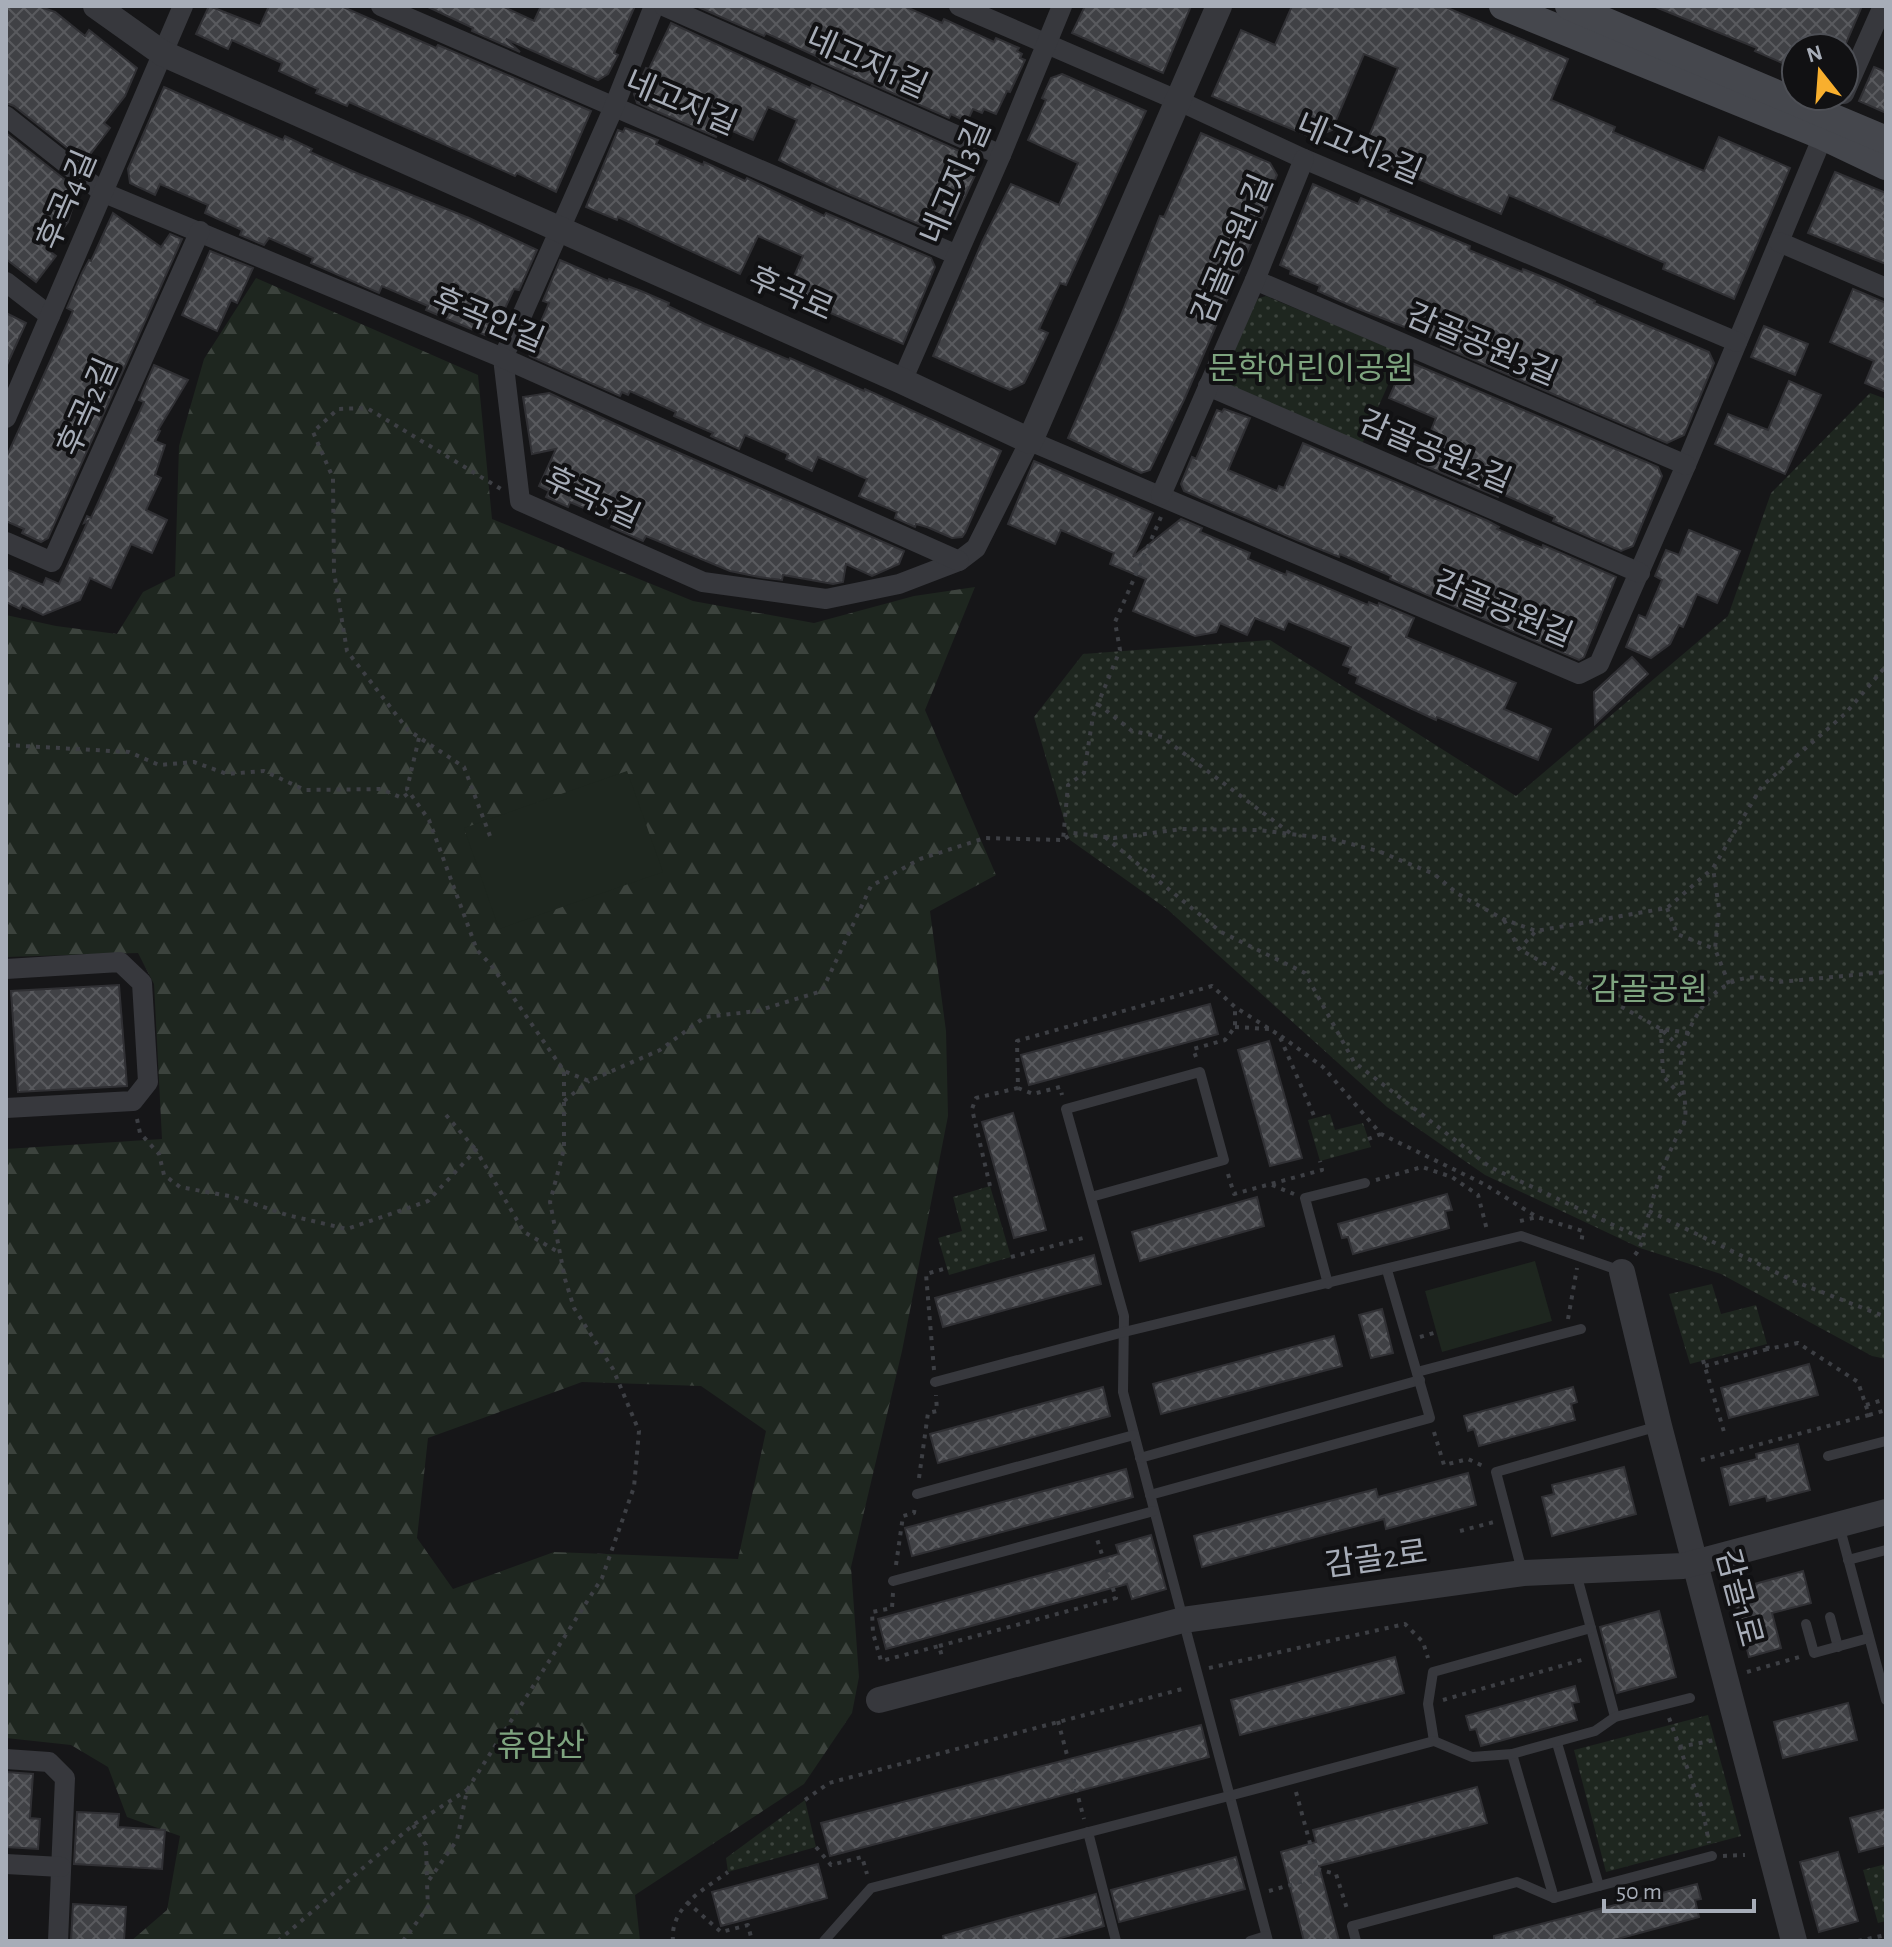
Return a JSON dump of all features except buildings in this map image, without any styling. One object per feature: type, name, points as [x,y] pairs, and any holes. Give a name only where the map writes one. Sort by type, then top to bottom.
[{"type":"main road","points":[[1503,6],[1780,93]]},
{"type":"main road","points":[[1571,6],[1780,89]]},
{"type":"main road","points":[[1837,112],[1886,166]]},
{"type":"main road","points":[[1838,112],[1886,140]]},
{"type":"street","name":"후곡로","points":[[96,6],[162,53],[559,227],[1030,441]]},
{"type":"street","name":"후곡4길","points":[[6,418],[183,6]]},
{"type":"street","name":"네고지길","points":[[381,6],[957,255]]},
{"type":"street","name":"후곡5길","points":[[654,6],[614,107],[503,358],[520,501],[703,582],[826,599],[899,584],[959,561],[976,548],[1030,441]]},
{"type":"street","name":"네고지1길","points":[[664,6],[1001,155]]},
{"type":"street","name":"네고지2길","points":[[959,6],[1304,159],[1737,342]]},
{"type":"street","name":"네고지3길","points":[[902,381],[1062,6]]},
{"type":"street","points":[[1030,441],[1219,6]]},
{"type":"street","name":"감골공원길","points":[[1860,57],[1883,6]]},
{"type":"street","name":"감골공원길","points":[[1030,441],[1579,674],[1599,664],[1836,112]]},
{"type":"street","name":"후곡안길","points":[[6,116],[102,192],[503,358],[959,561]]},
{"type":"street","name":"감골공원1길","points":[[1165,497],[1208,386],[1304,159]]},
{"type":"street","name":"후곡2길","points":[[6,542],[52,562],[200,231]]},
{"type":"street","points":[[1779,242],[1886,288]]},
{"type":"street","name":"감골공원3길","points":[[1255,280],[1686,465]]},
{"type":"street","points":[[6,282],[50,316]]},
{"type":"street","name":"감골공원2길","points":[[1208,386],[1640,573]]},
{"type":"street","points":[[6,969],[120,962],[142,983],[148,1082],[133,1101],[6,1108]]},
{"type":"street","name":"감골1로","points":[[1622,1272],[1659,1426],[1794,1941]]},
{"type":"street","name":"감골2로","points":[[879,1700],[1183,1620],[1523,1573],[1683,1566],[1886,1512]]},
{"type":"street","points":[[6,1759],[49,1762],[65,1778],[58,1941]]},
{"type":"street","points":[[6,1864],[61,1867]]},
{"type":"lane","points":[[1091,1197],[1224,1160],[1200,1072],[1066,1109],[1124,1316],[1123,1392],[1267,1939],[1250,1941]]},
{"type":"lane","points":[[1328,1284],[1305,1198],[1365,1183]]},
{"type":"lane","points":[[935,1382],[1124,1332],[1521,1236],[1622,1272]]},
{"type":"lane","points":[[1150,1495],[1430,1418],[1387,1270]]},
{"type":"lane","points":[[1140,1458],[1581,1329]]},
{"type":"lane","points":[[1523,1573],[1496,1472],[1659,1426]]},
{"type":"lane","points":[[917,1494],[1134,1435]]},
{"type":"lane","points":[[1828,1456],[1886,1441]]},
{"type":"lane","points":[[893,1581],[1154,1511]]},
{"type":"lane","points":[[1839,1525],[1886,1700]]},
{"type":"lane","points":[[1848,1560],[1886,1550]]},
{"type":"lane","points":[[1575,1571],[1615,1717]]},
{"type":"lane","points":[[1830,1617],[1838,1647]]},
{"type":"lane","points":[[1806,1624],[1814,1653],[1869,1638]]},
{"type":"lane","points":[[1434,1741],[1428,1704],[1433,1672],[1591,1628]]},
{"type":"lane","points":[[824,1941],[871,1888],[1434,1741],[1472,1757],[1512,1754],[1595,1731],[1615,1717],[1690,1698]]},
{"type":"lane","points":[[1557,1743],[1599,1886]]},
{"type":"lane","points":[[1512,1754],[1554,1898]]},
{"type":"lane","points":[[1088,1832],[1116,1941]]},
{"type":"lane","points":[[1356,1941],[1352,1926],[1517,1882],[1554,1898],[1712,1856]]},
{"type":"path","points":[[490,836],[464,767],[408,730],[347,651],[334,572],[333,478],[313,432],[338,409],[367,408],[520,501]]},
{"type":"path","points":[[1063,840],[1068,785],[1084,773],[1093,716],[1120,650],[1115,622],[1165,497]]},
{"type":"path","points":[[564,1101],[589,1081],[660,1050],[705,1017],[757,1011],[822,991],[871,886],[920,859],[985,838],[1063,840],[1073,833],[1114,838],[1182,829],[1258,830],[1332,839],[1378,851],[1434,874],[1458,894],[1503,919],[1536,931],[1667,908],[1713,868],[1762,786],[1845,714],[1886,666]]},
{"type":"path","points":[[1098,704],[1132,731],[1162,737],[1291,834]]},
{"type":"path","points":[[419,738],[407,789],[429,820],[477,950],[491,965],[564,1071],[589,1081]]},
{"type":"path","points":[[6,745],[129,752],[159,765],[194,762],[227,774],[264,771],[305,790],[381,789],[402,798],[410,792]]},
{"type":"path","points":[[1105,837],[1221,932],[1305,973],[1354,1062],[1490,1167],[1643,1239]]},
{"type":"path","points":[[1713,868],[1719,908],[1715,949],[1729,984]]},
{"type":"path","points":[[1667,908],[1677,934],[1715,949]]},
{"type":"path","points":[[1503,919],[1519,949],[1661,1029],[1684,1051]]},
{"type":"path","points":[[1519,949],[1536,931]]},
{"type":"path","points":[[1622,1272],[1640,1248],[1649,1211],[1684,1122],[1681,1061],[1699,1009],[1729,984],[1764,976],[1779,982],[1886,972]]},
{"type":"path","points":[[1018,1088],[1017,1041],[1212,986],[1235,1007],[1323,1067],[1381,1134],[1484,1184],[1537,1217]]},
{"type":"path","points":[[1200,1072],[1193,1049],[1225,1040],[1235,1027],[1235,1007]]},
{"type":"path","points":[[1235,1027],[1269,1029]]},
{"type":"path","points":[[1661,1029],[1689,1033]]},
{"type":"path","points":[[1661,1029],[1663,1076],[1683,1098]]},
{"type":"path","points":[[1279,1035],[1315,1118]]},
{"type":"path","points":[[427,1883],[457,1840],[467,1790],[602,1578],[634,1487],[639,1431],[613,1369],[574,1308],[550,1202],[564,1149],[564,1071]]},
{"type":"path","points":[[990,1186],[972,1109],[976,1098],[1018,1088],[1033,1094],[1060,1087],[1066,1109]]},
{"type":"path","points":[[133,1101],[140,1133],[159,1154],[164,1175],[180,1187],[234,1197],[287,1215],[347,1229],[428,1201],[476,1150]]},
{"type":"path","points":[[446,1115],[476,1150],[524,1232],[560,1253]]},
{"type":"path","points":[[1368,1139],[1381,1134]]},
{"type":"path","points":[[1224,1160],[1234,1194],[1322,1170],[1320,1161]]},
{"type":"path","points":[[1365,1183],[1422,1167],[1452,1177],[1478,1195],[1491,1244]]},
{"type":"path","points":[[1270,1184],[1305,1198]]},
{"type":"path","points":[[1649,1211],[1796,1282],[1886,1317]]},
{"type":"path","points":[[1011,1257],[1101,1233]]},
{"type":"path","points":[[1566,1333],[1579,1256]]},
{"type":"path","points":[[1724,1432],[1704,1363],[1768,1346],[1798,1343],[1858,1382],[1869,1415]]},
{"type":"path","points":[[1866,1405],[1886,1399]]},
{"type":"path","points":[[1701,1460],[1886,1410]]},
{"type":"path","points":[[1430,1418],[1444,1465],[1468,1459],[1496,1472]]},
{"type":"path","points":[[1460,1531],[1508,1519]]},
{"type":"path","points":[[939,1646],[1116,1598],[1094,1527]]},
{"type":"path","points":[[1196,1671],[1405,1624],[1423,1642],[1433,1672]]},
{"type":"path","points":[[1747,1672],[1814,1653]]},
{"type":"path","points":[[1428,1704],[1599,1655]]},
{"type":"path","points":[[805,1800],[829,1783],[1200,1684]]},
{"type":"path","points":[[1664,1705],[1703,1811],[1712,1856]]},
{"type":"path","points":[[1058,1721],[1088,1832]]},
{"type":"path","points":[[1679,1747],[1715,1740]]},
{"type":"path","points":[[1255,1894],[1315,1878],[1317,1869],[1293,1779]]},
{"type":"path","points":[[278,1941],[413,1825],[467,1790]]},
{"type":"path","points":[[403,1941],[428,1907],[426,1845],[413,1825]]},
{"type":"path","points":[[816,1847],[831,1865],[862,1857],[871,1888]]},
{"type":"path","points":[[1317,1869],[1336,1874],[1352,1926]]},
{"type":"path","points":[[673,1941],[672,1927],[687,1902],[728,1872]]},
{"type":"path","points":[[687,1902],[721,1932],[748,1925],[752,1941]]},
{"type":"path","points":[[1858,1941],[1886,1935]]},
{"type":"green space","name":"휴암산","points":[[256,278],[478,375],[492,519],[693,601],[814,623],[914,596],[975,587],[925,710],[996,875],[930,911],[946,1031],[948,1116],[902,1351],[851,1567],[859,1677],[852,1713],[804,1784],[635,1895],[640,1941],[131,1941],[167,1910],[180,1836],[127,1817],[108,1767],[71,1745],[6,1738],[6,1149],[162,1139],[154,984],[138,953],[6,957],[6,615],[56,626],[117,634],[143,592],[175,576],[179,446],[204,359]],"holes":[[[582,1382],[701,1386],[766,1431],[738,1559],[554,1552],[453,1589],[417,1538],[428,1438]]]},
{"type":"green space","name":"문학어린이공원","points":[[1266,296],[1402,353],[1362,444],[1227,387],[1223,377],[1256,299]]},
{"type":"green space","name":"감골공원","points":[[1870,393],[1886,399],[1886,1359],[1872,1356],[1721,1274],[1640,1248],[1485,1175],[1387,1107],[1167,909],[1070,840],[1034,717],[1083,654],[1270,640],[1516,796],[1728,616],[1771,493]]},
{"type":"green space","points":[[627,771],[663,872],[499,929],[464,828]]},
{"type":"green space","points":[[1330,1114],[1335,1130],[1363,1123],[1371,1147],[1320,1161],[1308,1120]]},
{"type":"green space","points":[[990,1186],[1011,1257],[949,1275],[938,1238],[962,1231],[953,1197]]},
{"type":"green space","points":[[1535,1261],[1552,1321],[1442,1352],[1425,1291]]},
{"type":"green space","points":[[1712,1284],[1721,1314],[1756,1305],[1767,1344],[1690,1364],[1669,1294]]},
{"type":"green space","points":[[1708,1715],[1741,1836],[1606,1872],[1574,1750]]},
{"type":"green space","points":[[805,1800],[816,1847],[728,1872],[726,1858]]},
{"type":"green space","points":[[1886,1864],[1886,1921],[1878,1923],[1863,1870]]}]
